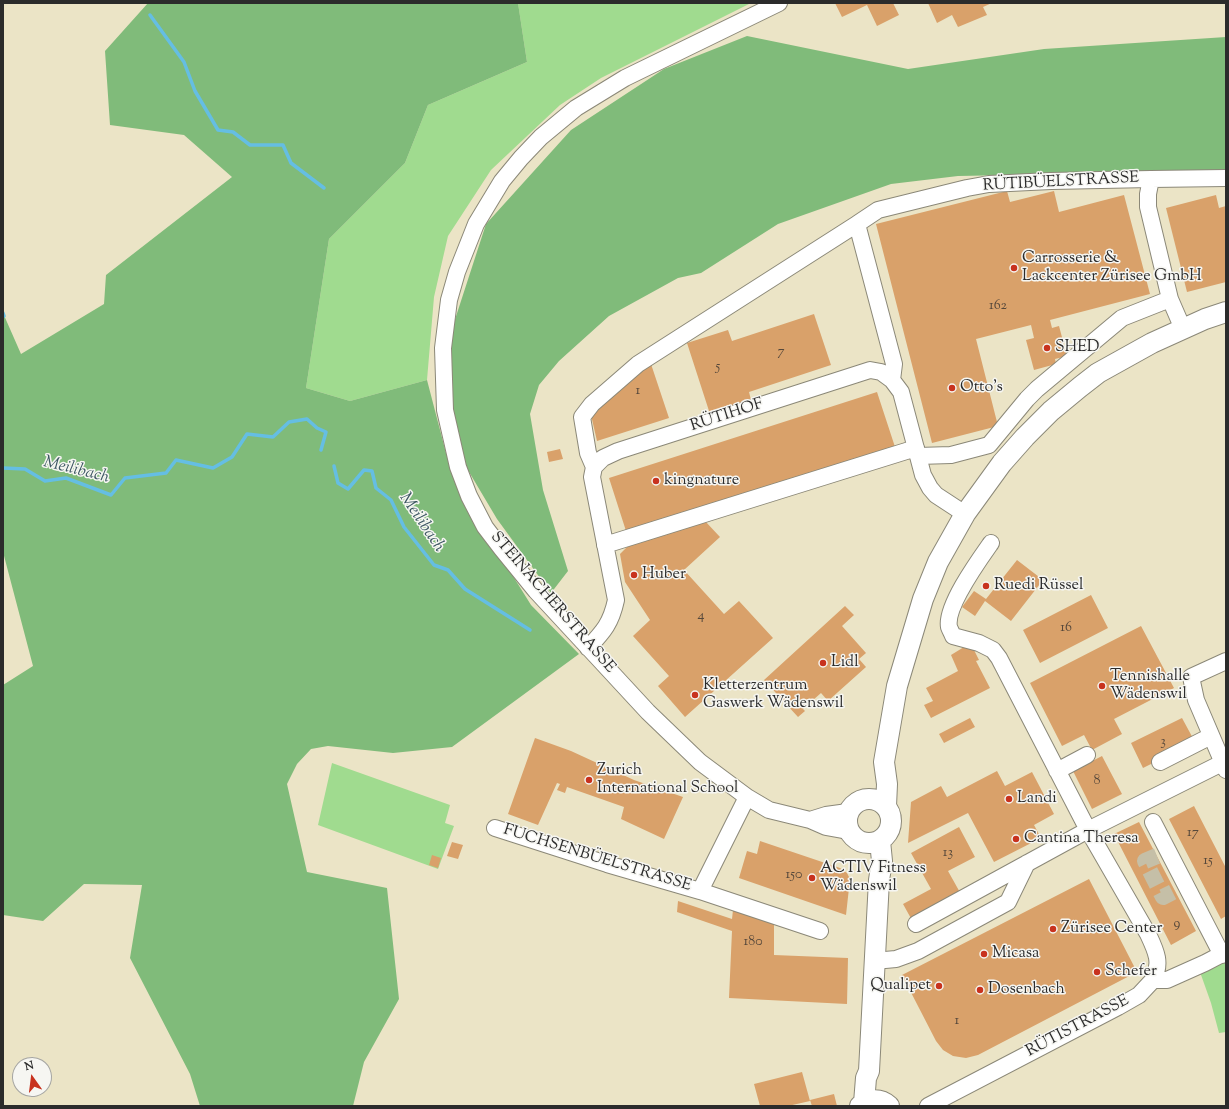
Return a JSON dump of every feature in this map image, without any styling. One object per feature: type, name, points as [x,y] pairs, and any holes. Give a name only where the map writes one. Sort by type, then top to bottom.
[{"type":"main road","points":[[877,803],[875,780],[884,762],[897,686],[915,624],[938,562],[965,514],[1002,463],[1051,411],[1098,373],[1152,343],[1204,319],[1226,312]]},
{"type":"main road","points":[[859,801],[877,803],[890,814],[891,823],[887,835],[873,842],[855,840],[848,831],[846,821],[848,812],[859,801]]},
{"type":"main road","points":[[873,842],[878,880],[869,1071],[866,1078],[873,1104]]},
{"type":"street","name":"STEINACHERSTRASSE","points":[[779,3],[625,78],[576,108],[541,137],[502,181],[476,224],[457,272],[449,300],[445,322],[443,348],[445,410],[458,467],[469,496],[485,527],[536,591],[648,712],[700,762],[747,797],[769,810],[810,820],[826,828],[848,831]]},
{"type":"street","name":"RÜTIBÜELSTRASSE","points":[[594,467],[588,453],[582,417],[592,404],[638,364],[878,210],[967,188],[990,184],[1051,181],[1226,178]]},
{"type":"street","name":"RÜTIBÜELSTRASSE","points":[[1151,179],[1148,194],[1148,207],[1170,299],[1183,329]]},
{"type":"street","points":[[857,224],[894,364],[892,380],[901,392],[923,475],[930,488],[936,495],[965,514]]},
{"type":"street","points":[[606,545],[917,452],[951,455],[989,445],[1037,389],[1122,318],[1170,299]]},
{"type":"street","name":"RÜTIHOF","points":[[594,467],[603,458],[618,451],[870,370],[881,372],[892,380]]},
{"type":"street","points":[[588,648],[606,628],[613,613],[616,600],[592,477],[594,467]]},
{"type":"street","points":[[991,544],[970,573],[957,597],[950,618],[949,627],[953,636],[979,643],[993,650],[996,654],[1088,830],[1155,948],[1158,962],[1157,972],[1153,980],[1167,980],[1224,953],[1180,888],[1162,853],[1153,822]]},
{"type":"street","points":[[916,924],[1088,830],[1224,767],[1196,700],[1191,677],[1226,661]]},
{"type":"street","points":[[1160,762],[1211,736]]},
{"type":"street","points":[[1057,771],[1087,755]]},
{"type":"street","name":"FUCHSENBÜELSTRASSE","points":[[700,891],[747,797]]},
{"type":"street","name":"STEINACHERSTRASSE","points":[[810,820],[826,815],[848,812]]},
{"type":"street","name":"FUCHSENBÜELSTRASSE","points":[[495,828],[607,864],[700,891],[820,931]]},
{"type":"street","points":[[874,961],[896,959],[918,950],[1008,902],[1027,864]]},
{"type":"street","name":"RÜTISTRASSE","points":[[931,1105],[1118,1007],[1139,995],[1153,980]]},
{"type":"green space","points":[[148,3],[518,3],[527,62],[428,105],[405,163],[329,239],[306,388],[350,401],[427,380],[446,453],[483,528],[531,605],[579,654],[452,747],[393,753],[328,746],[311,749],[297,764],[287,784],[307,872],[387,888],[399,999],[364,1062],[353,1106],[200,1106],[190,1074],[130,958],[142,885],[84,884],[43,921],[3,915],[3,685],[33,666],[3,552],[3,313],[21,354],[104,304],[106,275],[232,177],[184,135],[110,125],[105,51]]},
{"type":"green space","points":[[518,3],[751,3],[601,78],[560,105],[491,170],[448,236],[434,297],[427,380],[350,401],[306,388],[329,239],[405,163],[428,105],[527,62]]},
{"type":"green space","points":[[747,36],[908,69],[1044,49],[1226,37],[1226,171],[958,176],[891,184],[778,224],[701,273],[678,278],[609,316],[559,361],[539,385],[530,414],[543,490],[568,571],[551,593],[497,519],[456,450],[448,341],[486,224],[571,130],[664,69]]},
{"type":"green space","points":[[332,763],[450,805],[445,823],[454,826],[438,869],[318,825]]},
{"type":"green space","points":[[1226,952],[1226,1032],[1219,1033],[1211,1003],[1200,972]]},
{"type":"building","points":[[835,3],[893,3],[899,15],[877,26],[867,5],[842,17]]},
{"type":"building","points":[[928,3],[992,3],[983,7],[987,15],[958,27],[952,15],[937,23]]},
{"type":"building","points":[[1007,191],[1010,202],[1054,191],[1059,212],[1124,195],[1150,294],[1050,320],[1052,328],[1059,326],[1067,356],[1055,359],[1056,364],[1034,370],[1026,340],[1034,338],[1031,325],[976,339],[998,426],[932,443],[876,224]]},
{"type":"building","points":[[1216,195],[1219,208],[1226,206],[1226,282],[1187,292],[1166,208]]},
{"type":"building","points":[[814,314],[831,365],[749,392],[751,400],[710,414],[687,343],[728,330],[732,341]]},
{"type":"building","points":[[651,364],[669,418],[597,441],[591,415],[640,370]]},
{"type":"building","points":[[877,392],[895,447],[626,531],[609,478]]},
{"type":"building","points":[[560,449],[563,459],[549,462],[547,452]]},
{"type":"building","points":[[705,521],[720,537],[684,570],[724,614],[739,601],[773,638],[685,717],[658,686],[669,676],[633,636],[650,620],[625,582],[620,554],[628,546]]},
{"type":"building","points":[[1017,560],[1043,580],[1011,621],[985,601],[975,616],[962,607],[974,591],[986,599]]},
{"type":"building","points":[[1091,595],[1108,628],[1040,663],[1023,630]]},
{"type":"building","name":"Lidl","points":[[845,606],[854,615],[842,626],[866,653],[859,659],[866,667],[828,701],[821,693],[803,709],[805,711],[798,717],[764,680]]},
{"type":"building","name":"Tennishalle Wädenswil","points":[[1141,626],[1174,688],[1114,719],[1122,734],[1092,750],[1084,735],[1062,746],[1030,683]]},
{"type":"building","points":[[964,647],[974,650],[979,660],[976,661],[990,688],[931,718],[924,705],[933,701],[926,688],[958,671],[951,655]]},
{"type":"building","points":[[970,718],[975,727],[944,743],[939,734]]},
{"type":"building","points":[[1182,718],[1195,742],[1143,768],[1131,743]]},
{"type":"building","name":"Zurich International School","points":[[535,738],[571,751],[634,780],[683,797],[664,839],[621,819],[624,807],[567,787],[565,793],[557,790],[560,784],[557,783],[538,825],[508,814]]},
{"type":"building","points":[[1102,756],[1122,794],[1092,809],[1073,771]]},
{"type":"building","points":[[997,771],[1005,786],[1032,772],[1054,814],[1034,825],[1041,838],[994,862],[968,813],[908,843],[911,802],[941,786],[947,797]]},
{"type":"building","points":[[1194,806],[1226,868],[1226,916],[1221,919],[1169,819]]},
{"type":"building","points":[[1139,822],[1196,931],[1171,945],[1114,834]]},
{"type":"building","points":[[959,827],[975,857],[948,871],[962,896],[913,922],[903,904],[931,889],[911,853]]},
{"type":"building","points":[[760,841],[840,868],[847,873],[850,879],[846,915],[739,878],[747,851],[757,854]]},
{"type":"building","points":[[452,842],[463,845],[458,859],[447,856]]},
{"type":"building","points":[[432,855],[441,858],[438,868],[429,865]]},
{"type":"building","name":"Zürisee Center","points":[[1089,879],[1137,972],[978,1055],[966,1058],[953,1056],[943,1050],[936,1041],[902,975]]},
{"type":"building","points":[[678,901],[732,919],[733,910],[774,924],[774,955],[848,958],[847,1004],[729,998],[732,931],[677,912]]},
{"type":"building","points":[[802,1072],[810,1101],[788,1106],[760,1106],[754,1084]]},
{"type":"building","points":[[834,1094],[837,1106],[812,1106],[810,1100]]},
{"type":"waterway","points":[[150,15],[184,62],[195,91],[218,130],[233,132],[250,145],[283,145],[291,163],[324,188]]},
{"type":"waterway","name":"Meilibach","points":[[3,468],[25,469],[45,481],[66,478],[111,495],[125,478],[166,473],[176,460],[213,468],[232,457],[247,434],[273,437],[289,422],[307,419],[317,428],[326,432],[321,450]]},
{"type":"waterway","name":"Meilibach","points":[[334,466],[338,483],[348,489],[364,470],[372,471],[376,488],[391,500],[404,527],[434,565],[448,570],[465,589],[530,630]]},
{"type":"tunnel","points":[[1157,856],[1145,861],[1163,897],[1175,891]]},
{"type":"place","name":"Carrosserie & Lackcenter Zürisee GmbH","points":[[1014,268]]},
{"type":"place","name":"SHED","points":[[1047,348]]},
{"type":"place","name":"Otto's","points":[[952,388]]},
{"type":"place","name":"kingnature","points":[[656,481]]},
{"type":"place","name":"Huber","points":[[634,575]]},
{"type":"place","name":"Ruedi Rüssel","points":[[986,586]]},
{"type":"place","name":"Lidl","points":[[823,663]]},
{"type":"place","name":"Tennishalle Wädenswil","points":[[1102,686]]},
{"type":"place","name":"Kletterzentrum Gaswerk Wädenswil","points":[[695,695]]},
{"type":"place","name":"Zurich International School","points":[[589,780]]},
{"type":"place","name":"Landi","points":[[1009,799]]},
{"type":"place","name":"Cantina Theresa","points":[[1016,839]]},
{"type":"place","name":"ACTIV Fitness Wädenswil","points":[[812,878]]},
{"type":"place","name":"Zürisee Center","points":[[1053,929]]},
{"type":"place","name":"Micasa","points":[[984,954]]},
{"type":"place","name":"Schefer","points":[[1097,972]]},
{"type":"place","name":"Qualipet","points":[[939,986]]},
{"type":"place","name":"Dosenbach","points":[[980,990]]}]
